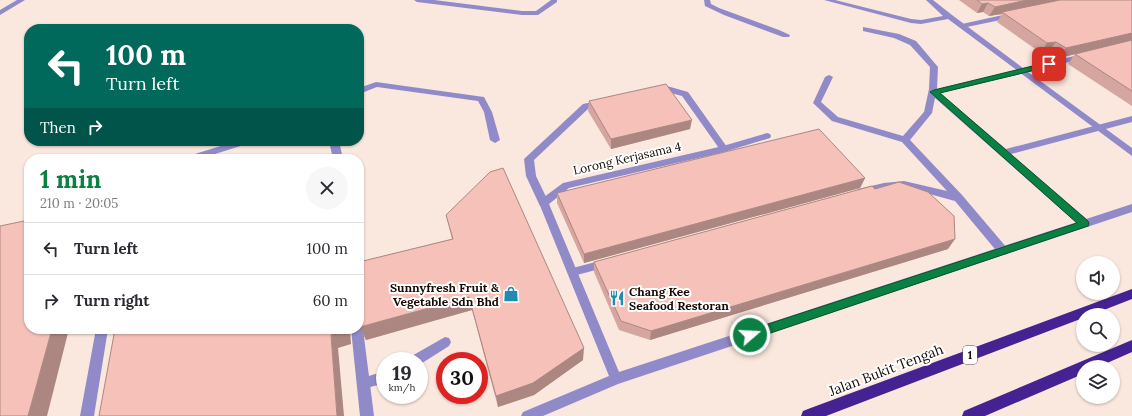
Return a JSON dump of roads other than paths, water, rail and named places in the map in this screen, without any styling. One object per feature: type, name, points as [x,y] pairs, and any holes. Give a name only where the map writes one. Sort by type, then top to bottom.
[{"type":"highway","name":"Jalan Bukit Tengah","points":[[808,416],[1132,294]]},
{"type":"highway","points":[[969,416],[1132,346]]},
{"type":"street","points":[[2,10],[22,0]]},
{"type":"street","points":[[417,0],[522,13],[538,13],[554,2],[554,0]]},
{"type":"street","points":[[707,0],[707,5],[722,13],[752,21],[786,35]]},
{"type":"street","points":[[827,0],[911,21],[922,22],[949,17]]},
{"type":"street","points":[[929,0],[949,17],[1132,153]]},
{"type":"street","points":[[962,26],[1021,13]]},
{"type":"street","points":[[866,29],[896,36],[913,43],[934,67],[933,89],[928,112],[905,140]]},
{"type":"street","points":[[1084,224],[934,92],[1088,55]]},
{"type":"street","points":[[829,77],[817,103],[835,119],[905,140],[959,198],[1003,251]]},
{"type":"street","points":[[364,89],[376,84],[481,99],[488,112],[495,140]]},
{"type":"street","points":[[652,92],[667,89],[685,94],[724,149]]},
{"type":"street","points":[[608,101],[586,106],[529,158],[531,176],[573,272],[616,379]]},
{"type":"street","points":[[1004,154],[1100,129],[1132,119]]},
{"type":"street","name":"Lorong Kerjasama 4","points":[[544,203],[566,185],[724,149],[767,136]]},
{"type":"street","points":[[204,154],[231,146]]},
{"type":"street","points":[[847,196],[884,186],[904,184],[959,198]]},
{"type":"street","points":[[528,416],[616,379],[1132,208]]},
{"type":"street","points":[[573,272],[617,260]]},
{"type":"street","points":[[87,416],[101,334]]},
{"type":"street","points":[[358,334],[367,416]]},
{"type":"street","points":[[428,352],[445,342]]},
{"type":"street","points":[[363,382],[376,379]]},
{"type":"place","name":"Sunnyfresh Fruit & Vegetable Sdn Bhd","points":[[511,294]]},
{"type":"place","name":"Chang Kee Seafood Restoran","points":[[617,298]]}]
